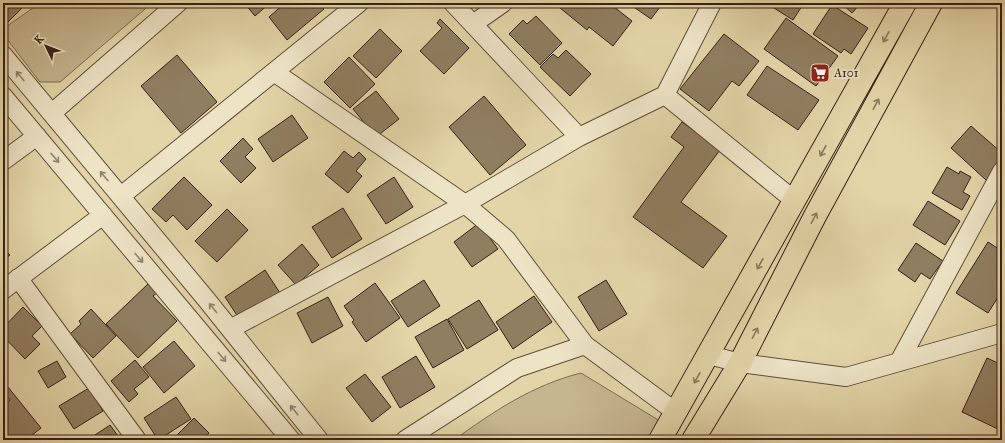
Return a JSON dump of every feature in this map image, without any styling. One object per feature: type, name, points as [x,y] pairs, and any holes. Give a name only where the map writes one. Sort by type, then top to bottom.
[{"type":"main road","points":[[660,440],[677,413],[905,3]]},
{"type":"main road","points":[[693,440],[740,363],[815,216],[930,3]]},
{"type":"street","points":[[52,113],[178,3]]},
{"type":"street","points":[[121,196],[359,3]]},
{"type":"street","points":[[453,3],[579,137]]},
{"type":"street","points":[[473,24],[503,3]]},
{"type":"street","points":[[230,329],[465,204],[579,137],[665,94],[712,3]]},
{"type":"street","points":[[3,55],[121,196],[319,440]]},
{"type":"street","points":[[274,72],[465,204],[506,239],[585,345],[677,413]]},
{"type":"street","points":[[665,94],[795,201]]},
{"type":"street","points":[[3,96],[291,440]]},
{"type":"street","points":[[3,161],[37,136]]},
{"type":"street","points":[[899,362],[1002,171]]},
{"type":"street","points":[[3,290],[103,215]]},
{"type":"street","points":[[18,278],[137,440]]},
{"type":"street","points":[[709,355],[740,363],[846,377],[1002,333]]},
{"type":"street","points":[[405,440],[517,368],[585,345]]},
{"type":"shaded area","points":[[40,3],[152,3],[60,82],[40,82],[3,34],[3,29]]},
{"type":"shaded area","points":[[581,373],[660,421],[649,440],[454,440],[514,400],[547,384]]},
{"type":"building","points":[[3,3],[27,3],[7,23],[3,20]]},
{"type":"building","points":[[244,3],[270,3],[255,16]]},
{"type":"building","points":[[285,3],[319,3],[324,9],[287,40],[269,17]]},
{"type":"building","points":[[554,3],[609,3],[632,21],[613,46],[589,27],[587,30]]},
{"type":"building","points":[[628,3],[663,3],[651,19]]},
{"type":"building","points":[[766,3],[804,3],[793,20]]},
{"type":"building","points":[[841,3],[861,3],[852,13]]},
{"type":"building","points":[[832,5],[868,28],[851,54],[844,49],[841,53],[813,34]]},
{"type":"building","points":[[536,16],[562,43],[540,65],[509,34],[523,20],[527,24]]},
{"type":"building","points":[[786,18],[838,56],[816,86],[764,49]]},
{"type":"building","points":[[440,19],[469,48],[444,74],[420,51],[442,28],[437,23]]},
{"type":"building","points":[[380,29],[402,51],[376,78],[353,56]]},
{"type":"building","points":[[724,34],[759,61],[739,86],[732,81],[709,111],[680,89]]},
{"type":"building","points":[[566,50],[591,74],[570,96],[540,67],[553,54],[558,58]]},
{"type":"building","points":[[177,55],[217,102],[181,133],[141,86]]},
{"type":"building","points":[[349,57],[375,84],[350,108],[324,82]]},
{"type":"building","points":[[767,66],[819,100],[798,130],[747,95]]},
{"type":"building","points":[[376,91],[399,119],[376,137],[353,109]]},
{"type":"building","points":[[484,96],[526,145],[490,175],[449,127]]},
{"type":"building","points":[[292,115],[308,138],[273,162],[258,139]]},
{"type":"building","points":[[682,122],[720,150],[681,202],[727,236],[703,268],[633,217],[684,147],[671,137]]},
{"type":"building","points":[[971,126],[1002,153],[1002,163],[986,180],[951,148]]},
{"type":"building","points":[[243,138],[253,149],[245,157],[256,168],[241,183],[220,161]]},
{"type":"building","points":[[344,151],[353,158],[359,152],[366,159],[356,171],[362,176],[348,193],[325,174]]},
{"type":"building","points":[[947,167],[959,174],[960,171],[971,177],[963,192],[970,196],[962,210],[932,193]]},
{"type":"building","points":[[184,177],[212,205],[187,230],[173,215],[166,222],[152,209]]},
{"type":"building","points":[[394,177],[413,207],[386,224],[367,195]]},
{"type":"building","points":[[928,201],[960,221],[945,245],[913,225]]},
{"type":"building","points":[[343,208],[362,239],[332,258],[312,227]]},
{"type":"building","points":[[227,209],[248,230],[217,262],[195,241]]},
{"type":"building","points":[[479,223],[498,249],[472,267],[454,242]]},
{"type":"building","points":[[988,242],[1002,251],[1002,291],[988,313],[956,293]]},
{"type":"building","points":[[916,243],[943,261],[930,279],[921,273],[915,282],[898,270]]},
{"type":"building","points":[[302,244],[319,265],[296,285],[278,265]]},
{"type":"building","points":[[3,248],[10,255],[3,261]]},
{"type":"building","points":[[265,270],[280,293],[240,320],[225,297]]},
{"type":"building","points":[[424,280],[440,306],[408,327],[391,301]]},
{"type":"building","points":[[606,280],[627,314],[599,331],[578,297]]},
{"type":"building","points":[[149,283],[158,292],[153,296],[177,321],[138,358],[106,324]]},
{"type":"building","points":[[375,283],[400,318],[366,342],[352,322],[354,320],[344,306]]},
{"type":"building","points":[[534,296],[552,322],[513,349],[496,322]]},
{"type":"building","points":[[328,297],[343,326],[312,343],[297,313]]},
{"type":"building","points":[[479,300],[498,330],[467,349],[448,319]]},
{"type":"building","points":[[23,307],[42,326],[32,336],[40,344],[25,359],[3,336],[3,328]]},
{"type":"building","points":[[91,309],[116,336],[93,358],[70,334],[81,324],[79,321]]},
{"type":"building","points":[[447,319],[464,350],[433,368],[415,337]]},
{"type":"building","points":[[174,341],[195,366],[164,393],[143,367]]},
{"type":"building","points":[[416,356],[435,387],[400,408],[382,377]]},
{"type":"building","points":[[987,358],[1002,365],[1002,427],[1000,430],[962,412]]},
{"type":"building","points":[[135,360],[149,377],[134,389],[138,394],[129,402],[111,381]]},
{"type":"building","points":[[57,361],[66,377],[48,388],[38,371]]},
{"type":"building","points":[[365,374],[391,407],[372,422],[346,388]]},
{"type":"building","points":[[8,387],[41,428],[26,440],[3,440],[3,406],[10,400],[3,391]]},
{"type":"building","points":[[89,388],[103,411],[74,429],[59,406]]},
{"type":"building","points":[[176,397],[191,419],[158,440],[144,418]]},
{"type":"building","points":[[194,418],[209,433],[202,440],[172,440]]},
{"type":"building","points":[[110,425],[121,440],[89,440],[89,439]]},
{"type":"place","name":"A101","points":[[820,73]]}]
